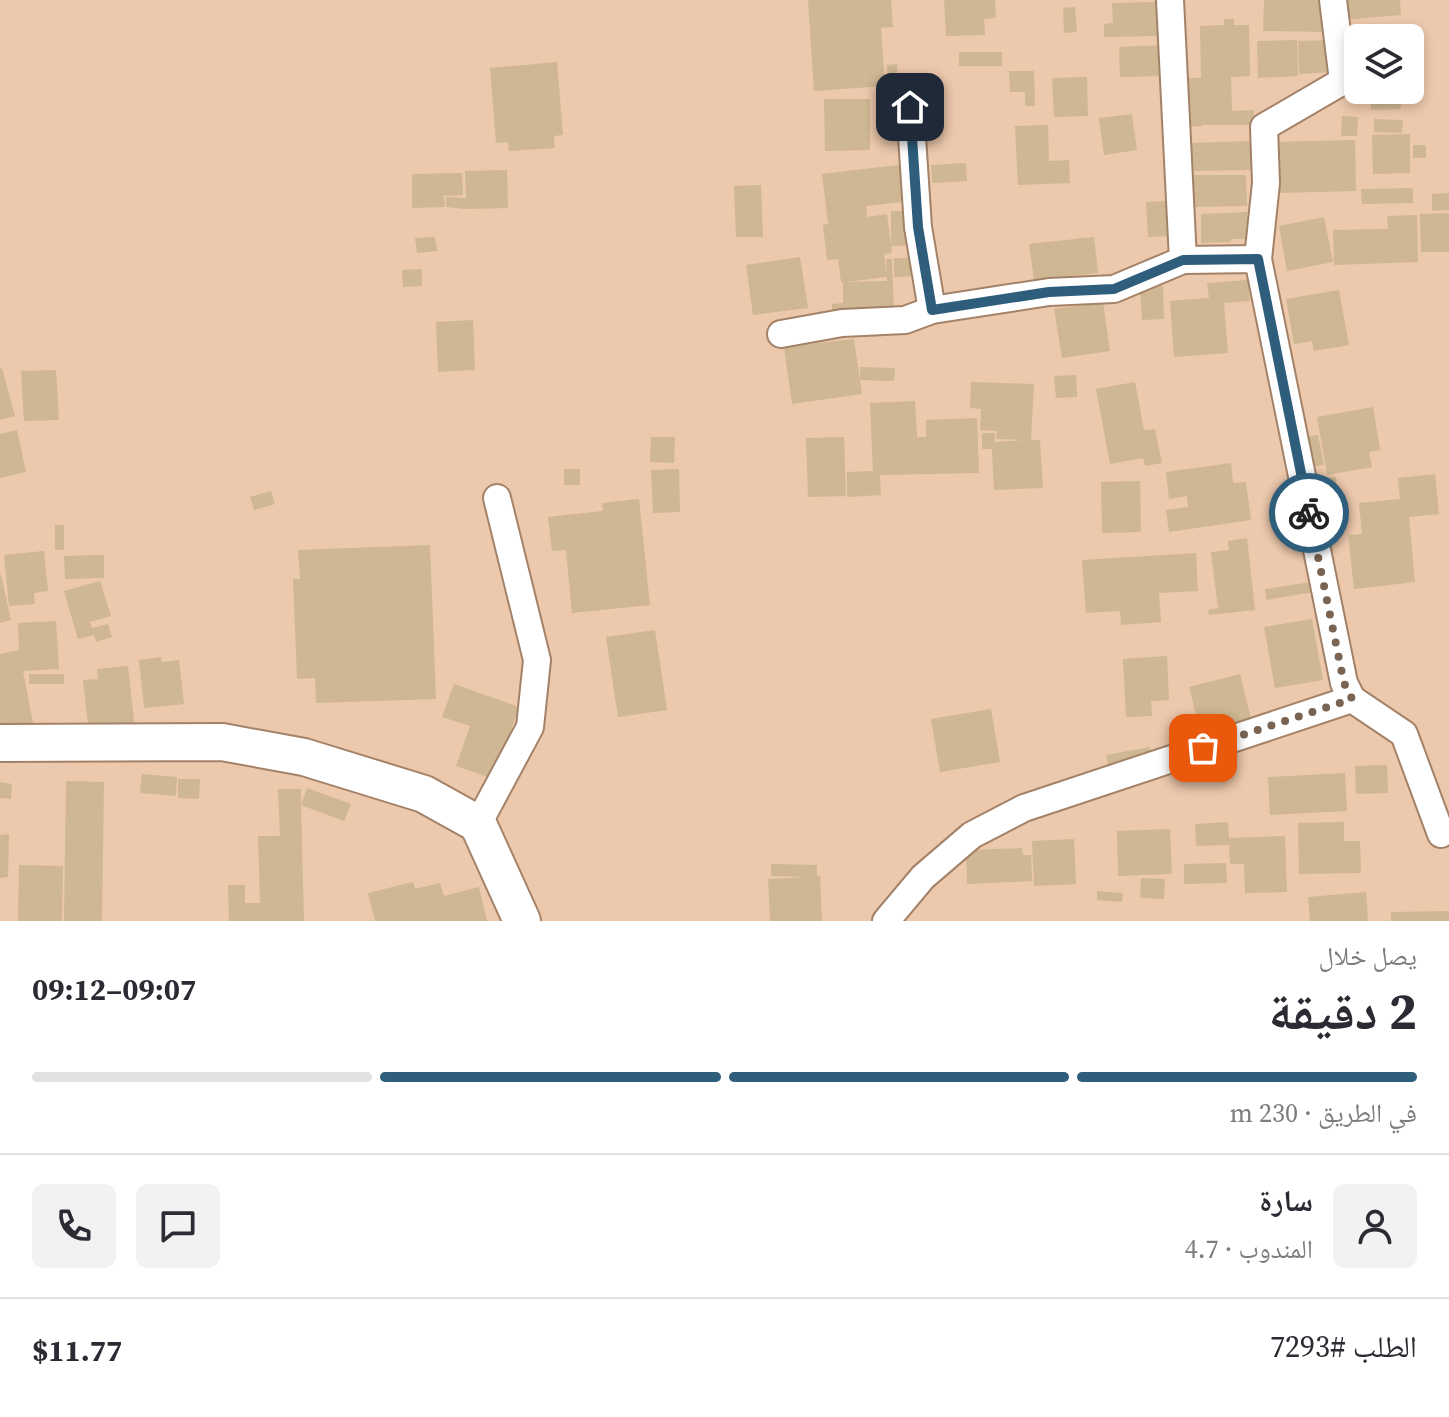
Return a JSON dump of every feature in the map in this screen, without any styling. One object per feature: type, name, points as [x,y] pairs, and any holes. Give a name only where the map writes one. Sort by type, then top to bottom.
[{"type":"street","points":[[1170,0],[1183,260]]},
{"type":"street","points":[[1333,0],[1343,81],[1264,127],[1266,183],[1258,259],[1344,683],[1352,699],[1404,734],[1441,834]]},
{"type":"street","points":[[910,107],[918,227],[932,310]]},
{"type":"street","points":[[781,334],[842,323],[905,320],[932,310],[1049,292],[1114,289],[1183,260],[1258,259]]},
{"type":"street","points":[[478,824],[530,727],[537,660],[497,498]]},
{"type":"street","points":[[886,921],[923,877],[972,835],[1024,808],[1352,699]]},
{"type":"street","points":[[0,743],[222,742],[304,757],[424,794],[478,824],[522,921]]},
{"type":"building","points":[[808,0],[891,0],[893,27],[881,28],[885,86],[814,91]]},
{"type":"building","points":[[944,0],[995,0],[996,18],[984,19],[985,35],[946,36]]},
{"type":"building","points":[[1264,0],[1326,0],[1325,32],[1263,31]]},
{"type":"building","points":[[1341,0],[1400,0],[1401,15],[1342,20]]},
{"type":"building","points":[[1158,2],[1159,36],[1104,37],[1104,24],[1113,23],[1112,3]]},
{"type":"building","points":[[1075,7],[1077,32],[1064,33],[1063,8]]},
{"type":"building","points":[[1224,19],[1234,19],[1234,25],[1249,25],[1250,76],[1231,77],[1232,111],[1254,110],[1254,125],[1188,127],[1187,78],[1201,78],[1200,26],[1224,25]]},
{"type":"building","points":[[1297,40],[1298,76],[1258,78],[1257,41]]},
{"type":"building","points":[[1333,40],[1334,72],[1299,74],[1298,41]]},
{"type":"building","points":[[1164,45],[1165,76],[1120,77],[1119,47]]},
{"type":"building","points":[[959,52],[1002,52],[1002,66],[959,66]]},
{"type":"building","points":[[557,62],[563,135],[554,136],[555,148],[509,151],[508,142],[496,143],[490,68]]},
{"type":"building","points":[[897,64],[898,86],[888,87],[887,65]]},
{"type":"building","points":[[1009,71],[1034,71],[1035,106],[1025,106],[1025,92],[1010,92]]},
{"type":"building","points":[[1087,77],[1088,116],[1054,117],[1052,78]]},
{"type":"building","points":[[824,99],[870,99],[870,150],[825,151]]},
{"type":"building","points":[[1371,104],[1401,104],[1401,109],[1371,110]]},
{"type":"building","points":[[1132,114],[1137,150],[1104,155],[1099,118]]},
{"type":"building","points":[[1342,116],[1358,117],[1357,136],[1341,136]]},
{"type":"building","points":[[1374,119],[1403,120],[1402,133],[1374,132]]},
{"type":"building","points":[[1048,125],[1049,161],[1069,160],[1070,183],[1018,185],[1015,126]]},
{"type":"building","points":[[1410,134],[1410,173],[1373,174],[1372,135]]},
{"type":"building","points":[[1355,140],[1356,191],[1275,193],[1273,142]]},
{"type":"building","points":[[1253,141],[1254,170],[1191,171],[1190,143]]},
{"type":"building","points":[[1413,145],[1426,145],[1426,158],[1413,158]]},
{"type":"building","points":[[966,163],[967,181],[932,183],[931,165]]},
{"type":"building","points":[[906,164],[911,201],[866,206],[867,217],[887,214],[892,253],[884,254],[887,275],[886,259],[892,259],[894,313],[832,315],[832,304],[843,303],[843,282],[838,259],[827,260],[823,225],[828,224],[822,174]],"holes":[[[887,277],[887,281],[846,282]]]},
{"type":"building","points":[[507,170],[508,208],[446,207],[446,197],[466,198],[465,171]]},
{"type":"building","points":[[462,173],[463,195],[442,196],[445,207],[412,208],[412,174]]},
{"type":"building","points":[[1192,175],[1246,175],[1247,206],[1192,207]]},
{"type":"building","points":[[761,185],[763,237],[736,237],[734,186]]},
{"type":"building","points":[[1413,188],[1413,203],[1362,204],[1361,189]]},
{"type":"building","points":[[1449,193],[1449,210],[1432,211],[1432,194]]},
{"type":"building","points":[[1168,201],[1170,236],[1148,237],[1146,202]]},
{"type":"building","points":[[891,211],[913,211],[914,245],[891,246]]},
{"type":"building","points":[[1247,212],[1248,239],[1201,243],[1201,214]]},
{"type":"building","points":[[1449,213],[1449,252],[1421,252],[1420,214]]},
{"type":"building","points":[[1417,215],[1418,262],[1334,265],[1333,230],[1388,229],[1387,216]]},
{"type":"building","points":[[1324,217],[1333,262],[1287,271],[1279,226]]},
{"type":"building","points":[[435,237],[437,251],[417,253],[415,238]]},
{"type":"building","points":[[1094,237],[1098,273],[1034,280],[1029,244]]},
{"type":"building","points":[[800,257],[808,308],[753,315],[746,265]]},
{"type":"building","points":[[894,258],[916,258],[917,276],[894,277]]},
{"type":"building","points":[[422,269],[422,286],[403,287],[402,270]]},
{"type":"building","points":[[1248,280],[1250,301],[1224,303],[1228,353],[1174,357],[1170,301],[1209,298],[1207,283]]},
{"type":"building","points":[[1163,286],[1164,319],[1142,320],[1140,287]]},
{"type":"building","points":[[1339,290],[1349,345],[1314,351],[1312,341],[1294,344],[1286,299]]},
{"type":"building","points":[[1103,302],[1110,351],[1062,358],[1054,309]]},
{"type":"building","points":[[473,320],[475,370],[438,372],[436,322]]},
{"type":"building","points":[[854,339],[862,394],[792,404],[784,347]]},
{"type":"building","points":[[860,367],[895,368],[894,381],[860,380]]},
{"type":"building","points":[[0,369],[15,416],[0,420]]},
{"type":"building","points":[[56,370],[59,420],[24,421],[21,371]]},
{"type":"building","points":[[1076,375],[1077,397],[1056,398],[1054,376]]},
{"type":"building","points":[[971,382],[1034,384],[1031,440],[1040,440],[1043,488],[994,490],[992,449],[982,449],[982,433],[995,433],[995,442],[1024,440],[996,439],[997,431],[980,430],[981,409],[970,408]]},
{"type":"building","points":[[1135,382],[1144,430],[1155,429],[1162,463],[1145,466],[1143,458],[1110,464],[1096,389]]},
{"type":"building","points":[[915,401],[917,437],[926,437],[926,420],[977,418],[979,473],[880,475],[881,495],[847,497],[847,472],[873,471],[870,403]]},
{"type":"building","points":[[1373,407],[1380,450],[1369,452],[1372,467],[1327,475],[1317,417]]},
{"type":"building","points":[[17,430],[26,472],[0,478],[0,434]]},
{"type":"building","points":[[1318,435],[1324,465],[1305,468],[1299,438]]},
{"type":"building","points":[[651,437],[675,437],[674,463],[650,462]]},
{"type":"building","points":[[844,437],[846,496],[808,497],[806,438]]},
{"type":"building","points":[[1231,463],[1233,483],[1246,482],[1251,520],[1169,532],[1166,510],[1188,507],[1187,496],[1169,499],[1166,472]]},
{"type":"building","points":[[564,469],[580,469],[580,485],[564,485]]},
{"type":"building","points":[[679,469],[680,512],[653,513],[651,470]]},
{"type":"building","points":[[1435,474],[1439,514],[1409,517],[1415,582],[1354,589],[1348,535],[1362,534],[1359,503],[1400,499],[1398,478]]},
{"type":"building","points":[[1336,477],[1337,508],[1315,509],[1315,478]]},
{"type":"building","points":[[1140,481],[1141,532],[1102,533],[1101,482]]},
{"type":"building","points":[[271,491],[275,504],[254,510],[250,497]]},
{"type":"building","points":[[639,499],[650,605],[572,613],[566,550],[552,551],[548,517],[603,511],[602,503]]},
{"type":"building","points":[[55,525],[64,525],[64,550],[55,550]]},
{"type":"building","points":[[1247,538],[1255,610],[1209,615],[1208,610],[1218,608],[1211,552],[1229,550],[1228,541]]},
{"type":"building","points":[[430,545],[436,699],[316,703],[315,678],[297,679],[293,579],[300,579],[298,550]]},
{"type":"building","points":[[44,551],[48,591],[34,593],[35,604],[9,606],[4,555]]},
{"type":"building","points":[[1196,553],[1198,591],[1159,593],[1161,622],[1121,625],[1120,611],[1086,613],[1082,560]]},
{"type":"building","points":[[104,555],[104,578],[65,579],[64,556]]},
{"type":"building","points":[[0,575],[11,620],[0,623]]},
{"type":"building","points":[[100,581],[111,616],[90,622],[92,628],[108,624],[112,637],[96,642],[94,635],[78,639],[64,591]]},
{"type":"building","points":[[1312,582],[1314,592],[1266,600],[1265,589]]},
{"type":"building","points":[[1312,619],[1323,680],[1275,688],[1264,627]]},
{"type":"building","points":[[56,621],[59,669],[23,671],[34,728],[0,734],[0,654],[19,650],[18,623]]},
{"type":"building","points":[[655,630],[667,710],[618,717],[606,637]]},
{"type":"building","points":[[1167,656],[1169,700],[1151,701],[1152,716],[1126,717],[1123,659]]},
{"type":"building","points":[[161,657],[162,662],[179,660],[184,704],[144,708],[139,660]]},
{"type":"building","points":[[128,666],[136,738],[90,743],[83,680],[98,679],[97,669]]},
{"type":"building","points":[[29,674],[64,674],[64,684],[29,684]]},
{"type":"building","points":[[1240,674],[1251,719],[1200,731],[1189,687]]},
{"type":"building","points":[[454,684],[519,707],[494,779],[456,766],[470,726],[442,717]]},
{"type":"building","points":[[991,709],[1000,762],[940,772],[931,719]]},
{"type":"building","points":[[1150,747],[1152,761],[1109,769],[1106,755]]},
{"type":"building","points":[[1387,765],[1388,793],[1356,794],[1355,766]]},
{"type":"building","points":[[1345,773],[1347,811],[1270,815],[1268,777]]},
{"type":"building","points":[[142,774],[177,777],[176,796],[140,793]]},
{"type":"building","points":[[178,779],[200,779],[199,799],[178,798]]},
{"type":"building","points":[[66,781],[104,782],[102,921],[64,921]]},
{"type":"building","points":[[0,782],[12,784],[11,799],[0,798]]},
{"type":"building","points":[[307,788],[351,804],[344,821],[301,805]]},
{"type":"building","points":[[278,789],[301,789],[304,921],[229,921],[228,885],[245,885],[245,903],[260,903],[258,836],[280,836]]},
{"type":"building","points":[[1228,822],[1229,838],[1285,836],[1287,892],[1245,893],[1244,864],[1230,864],[1229,845],[1196,846],[1195,824]]},
{"type":"building","points":[[1344,822],[1344,841],[1360,841],[1361,873],[1299,874],[1298,823]]},
{"type":"building","points":[[1170,829],[1172,874],[1118,876],[1117,831]]},
{"type":"building","points":[[9,834],[8,877],[0,878],[0,835]]},
{"type":"building","points":[[1074,839],[1076,884],[1034,886],[1032,841]]},
{"type":"building","points":[[1022,848],[1023,855],[1031,855],[1032,881],[967,884],[966,850]]},
{"type":"building","points":[[1226,863],[1227,883],[1184,884],[1184,864]]},
{"type":"building","points":[[771,864],[817,865],[822,921],[770,921],[768,879],[808,877],[771,876]]},
{"type":"building","points":[[19,865],[63,866],[62,921],[18,921]]},
{"type":"building","points":[[1141,878],[1165,879],[1164,899],[1140,898]]},
{"type":"building","points":[[413,882],[415,889],[440,883],[444,896],[479,887],[487,921],[375,921],[368,893]]},
{"type":"building","points":[[1097,891],[1123,893],[1122,902],[1097,900]]},
{"type":"building","points":[[1366,892],[1368,921],[1310,921],[1308,897]]},
{"type":"building","points":[[1449,911],[1449,921],[1391,921],[1391,912]]},
{"type":"way so far","points":[[1203,748],[1352,699],[1344,683],[1309,513]]},
{"type":"route","points":[[910,107],[918,227],[932,310],[1049,292],[1114,289],[1183,260],[1258,259],[1309,513]]}]
